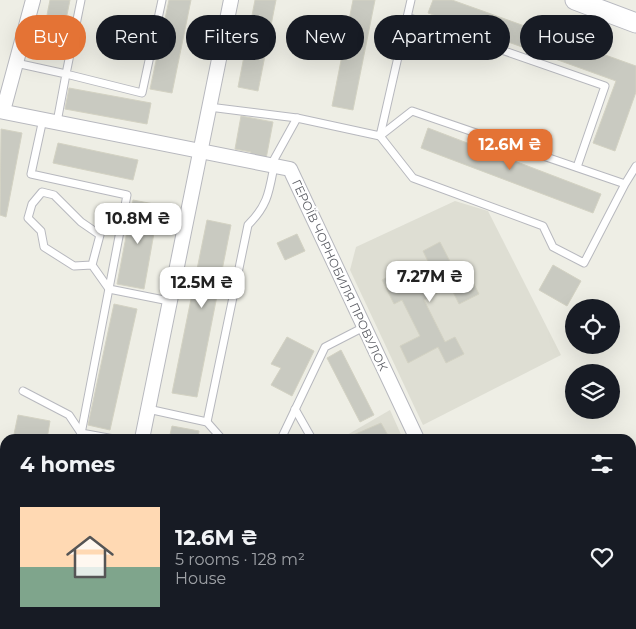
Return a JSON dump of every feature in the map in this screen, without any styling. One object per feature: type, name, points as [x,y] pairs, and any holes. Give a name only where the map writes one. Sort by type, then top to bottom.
[{"type":"main road","points":[[575,0],[636,23]]},
{"type":"street","points":[[2,111],[33,0]]},
{"type":"street","points":[[143,434],[199,150],[231,0]]},
{"type":"street","name":"ГЕРОЇВ ЧОРНОБИЛЯ ПРОВУЛОК","points":[[2,111],[290,169],[415,434]]},
{"type":"lane","points":[[58,122],[81,0]]},
{"type":"lane","points":[[16,63],[142,93],[162,0]]},
{"type":"lane","points":[[407,15],[411,0]]},
{"type":"lane","points":[[510,53],[605,86],[577,167]]},
{"type":"lane","points":[[380,136],[397,60]]},
{"type":"lane","points":[[208,107],[297,118],[380,136],[413,178],[544,226],[553,247],[584,263],[636,166]]},
{"type":"lane","points":[[380,136],[412,110],[625,184]]},
{"type":"lane","points":[[207,422],[248,225],[263,208],[268,196],[273,165],[297,118]]},
{"type":"lane","points":[[43,119],[31,174],[127,195],[81,434]]},
{"type":"lane","points":[[92,265],[74,266],[44,247],[41,231],[28,218],[32,204],[42,192],[54,195],[81,222],[100,235],[92,265],[109,290],[169,301]]},
{"type":"lane","points":[[283,434],[325,347],[364,327]]},
{"type":"lane","points":[[23,391],[69,415],[80,434]]},
{"type":"lane","points":[[148,409],[207,422],[218,434]]},
{"type":"lane","points":[[295,409],[309,434]]},
{"type":"shaded area","points":[[455,201],[488,211],[561,355],[423,425],[350,270],[356,247]]},
{"type":"shaded area","points":[[390,410],[401,434],[349,434]]},
{"type":"building","points":[[50,0],[70,0],[67,15],[47,15]]},
{"type":"building","points":[[169,0],[191,0],[188,15],[186,15],[186,24],[172,93],[150,89],[156,60],[176,60],[176,15],[166,15]]},
{"type":"building","points":[[255,0],[276,0],[273,15],[252,15]]},
{"type":"building","points":[[353,0],[375,0],[364,55],[364,15],[350,15]]},
{"type":"building","points":[[433,0],[452,0],[494,15],[434,15],[428,13]]},
{"type":"building","points":[[510,21],[520,24],[520,46],[510,43]]},
{"type":"building","points":[[613,58],[636,66],[636,92],[615,151],[593,143],[616,81],[558,60],[613,60]]},
{"type":"building","points":[[243,60],[264,60],[258,91],[238,87]]},
{"type":"building","points":[[341,60],[363,60],[353,110],[332,106]]},
{"type":"building","points":[[69,88],[151,103],[147,124],[65,109]]},
{"type":"building","points":[[241,116],[273,122],[266,159],[250,157],[251,152],[235,149]]},
{"type":"building","points":[[428,128],[601,194],[593,213],[421,148]]},
{"type":"building","points":[[1,129],[22,133],[6,217],[0,215]]},
{"type":"building","points":[[58,143],[138,160],[133,180],[53,163]]},
{"type":"building","points":[[133,200],[159,205],[144,289],[117,284]]},
{"type":"building","points":[[207,220],[231,225],[197,397],[172,393]]},
{"type":"building","points":[[297,234],[305,251],[285,260],[277,243]]},
{"type":"building","points":[[440,242],[458,277],[468,272],[479,294],[459,304],[450,286],[424,300],[445,342],[455,337],[464,354],[446,363],[438,347],[408,363],[400,346],[420,336],[402,300],[394,304],[382,280],[404,268],[413,285],[434,274],[423,251]]},
{"type":"building","points":[[553,265],[581,281],[571,299],[565,299],[565,305],[539,290]]},
{"type":"building","points":[[114,304],[137,309],[110,430],[88,425]]},
{"type":"building","points":[[287,337],[314,351],[292,396],[271,385],[281,368],[271,364]]},
{"type":"building","points":[[341,350],[374,415],[360,422],[327,358]]},
{"type":"building","points":[[18,415],[50,421],[48,434],[14,434]]},
{"type":"building","points":[[381,423],[387,434],[356,434]]},
{"type":"building","points":[[172,426],[199,431],[199,434],[170,434]]}]
